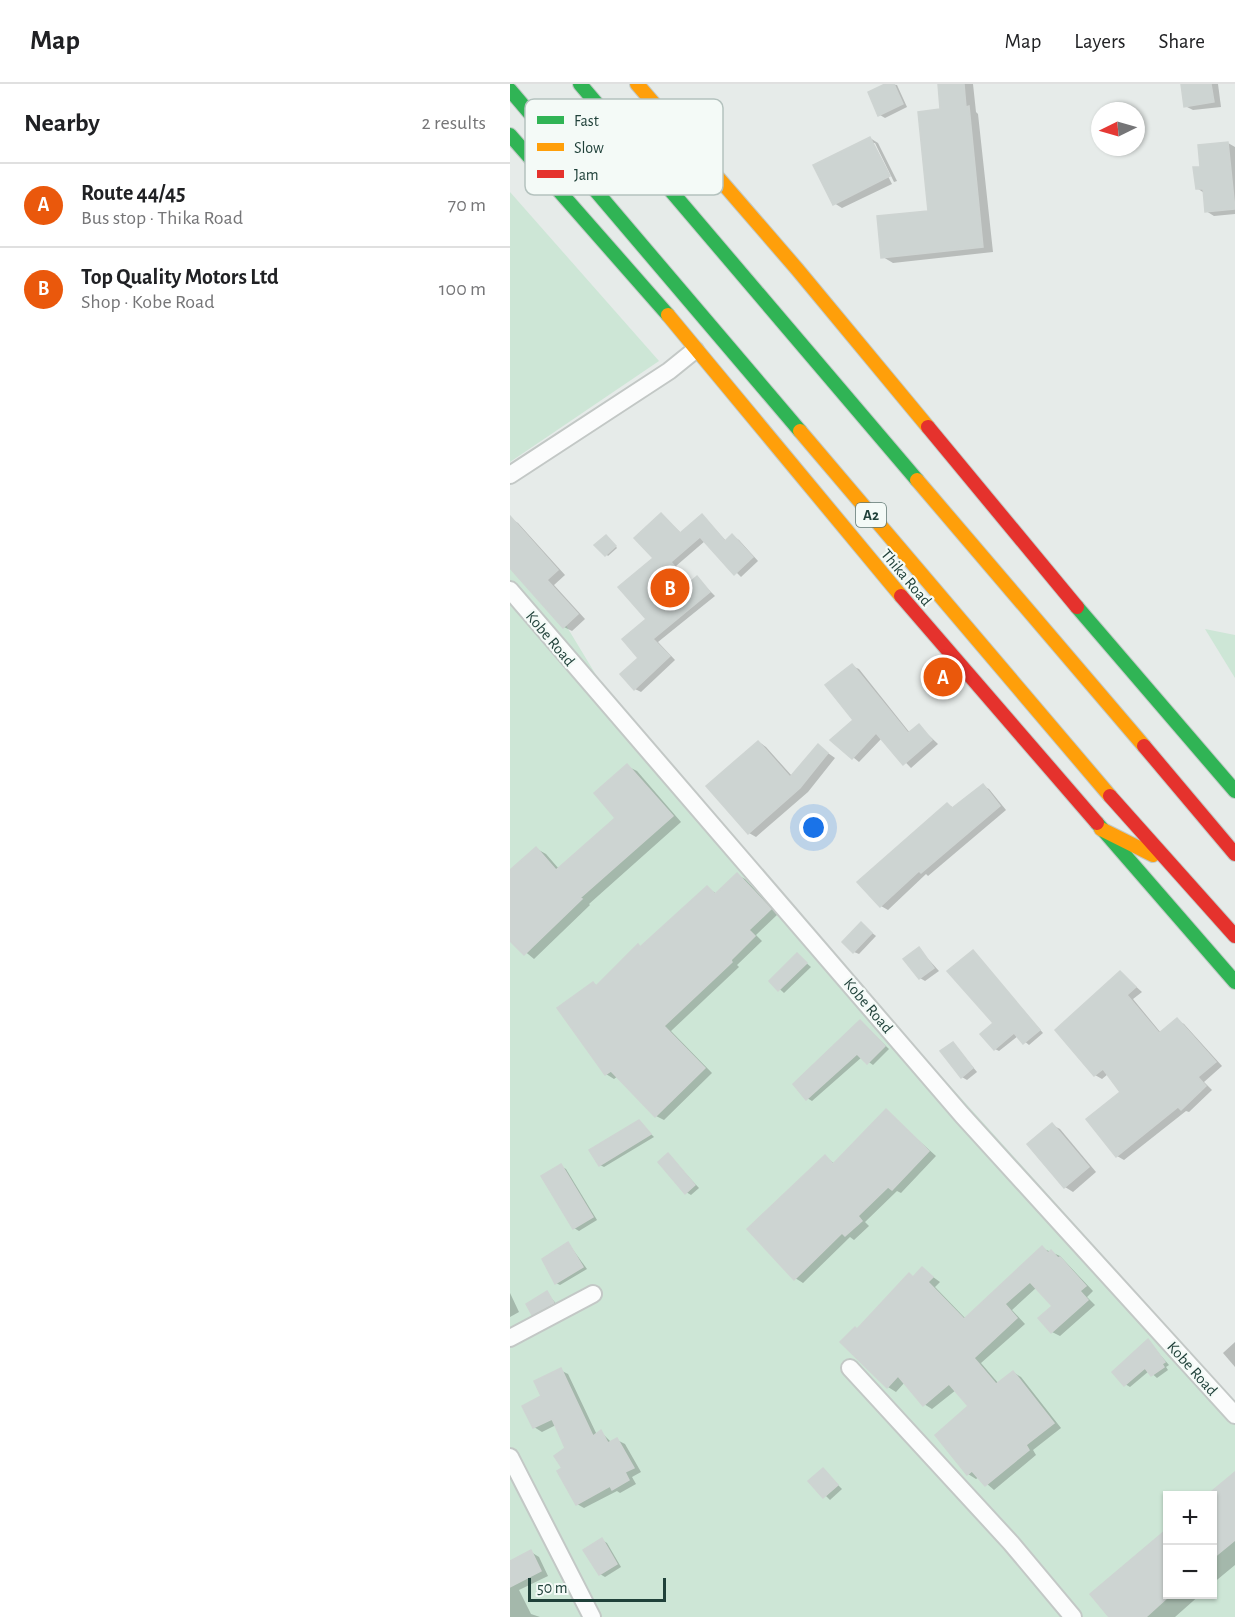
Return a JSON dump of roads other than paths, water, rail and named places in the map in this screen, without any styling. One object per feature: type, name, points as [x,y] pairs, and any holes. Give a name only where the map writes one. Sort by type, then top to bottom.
[{"type":"main road","points":[[580,84],[593,99]]},
{"type":"main road","points":[[637,84],[650,99]]},
{"type":"main road","name":"Thika Road","points":[[510,90],[525,108]]},
{"type":"main road","name":"Thika Road","points":[[510,135],[525,152]]},
{"type":"main road","points":[[723,183],[797,269],[1149,693],[1235,791]]},
{"type":"main road","name":"Thika Road","points":[[564,195],[620,258],[959,665],[1235,982]]},
{"type":"main road","name":"Thika Road","points":[[600,195],[1169,863],[1235,936]]},
{"type":"main road","points":[[674,195],[1235,854]]},
{"type":"main road","points":[[1101,829],[1169,863]]},
{"type":"street","points":[[510,475],[669,371],[695,350]]},
{"type":"street","name":"Kobe Road","points":[[510,590],[962,1116],[1235,1415]]},
{"type":"street","points":[[510,1338],[593,1294]]},
{"type":"street","points":[[850,1368],[1011,1543],[1073,1617]]},
{"type":"street","points":[[510,1457],[592,1617]]},
{"type":"place","name":"Top Quality Motors Ltd","points":[[670,588]]},
{"type":"place","name":"Route 44/45","points":[[943,677]]}]
